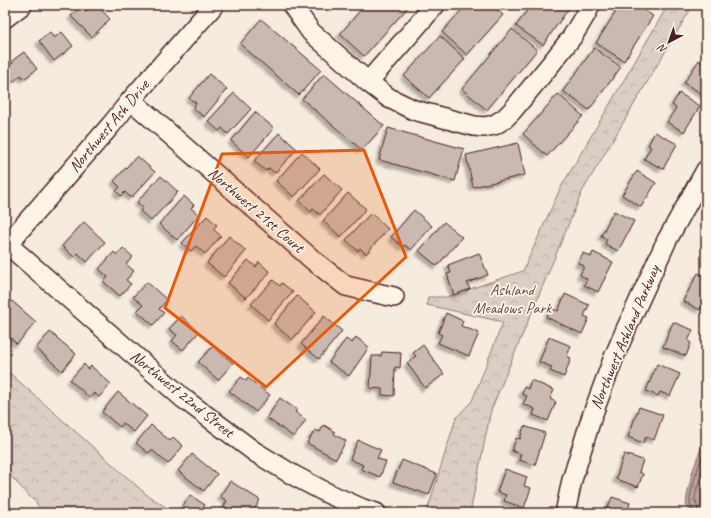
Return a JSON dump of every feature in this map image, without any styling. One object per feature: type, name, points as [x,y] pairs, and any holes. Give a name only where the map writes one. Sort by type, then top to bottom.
[{"type":"street","points":[[5,18],[22,5]]},
{"type":"street","name":"Northwest Ash Drive","points":[[6,246],[214,5]]},
{"type":"street","points":[[292,5],[311,32],[368,82],[389,98],[414,110],[457,122],[484,127],[494,125],[504,120],[512,112],[572,37],[590,5]]},
{"type":"street","points":[[368,82],[435,5]]},
{"type":"street","name":"Northwest 21st Court","points":[[131,100],[314,261],[346,286],[394,297]]},
{"type":"street","name":"Northwest Ashland Parkway","points":[[564,513],[572,480],[590,423],[614,357],[663,246],[706,170]]},
{"type":"street","name":"Northwest 22nd Street","points":[[6,246],[184,399],[219,426],[255,452],[293,475],[367,512]]},
{"type":"highlighted area","points":[[364,150],[406,257],[266,387],[165,308],[222,154]]},
{"type":"green space","name":"Ashland Meadows Park","points":[[668,5],[694,5],[582,192],[491,410],[470,513],[434,513],[427,511],[456,418],[472,401],[503,322],[427,305],[428,297],[446,297],[523,271],[560,189]]},
{"type":"green space","points":[[5,369],[147,495],[175,513],[45,513],[5,470]]},
{"type":"water","points":[[706,434],[706,513],[692,513],[686,505],[687,496],[692,473]]},
{"type":"building","points":[[92,5],[97,5],[110,19],[92,37],[71,16],[82,6],[86,11]]},
{"type":"building","points":[[365,5],[410,5],[364,56],[340,34]]},
{"type":"building","points":[[466,5],[492,5],[503,15],[467,55],[442,32]]},
{"type":"building","points":[[531,5],[571,5],[543,45],[516,26]]},
{"type":"building","points":[[620,5],[636,5],[653,16],[624,61],[596,43]]},
{"type":"building","points":[[261,19],[321,70],[299,95],[240,44]]},
{"type":"building","points":[[512,29],[537,50],[487,110],[462,89]]},
{"type":"building","points":[[50,32],[54,38],[62,32],[73,46],[54,61],[39,41]]},
{"type":"building","points":[[440,36],[465,59],[429,98],[404,76]]},
{"type":"building","points":[[594,48],[621,67],[589,110],[563,91]]},
{"type":"building","points":[[24,52],[37,69],[24,79],[21,75],[13,82],[5,72],[5,69],[13,63],[12,61]]},
{"type":"building","points":[[706,58],[706,92],[704,95],[684,83],[699,60],[703,63]]},
{"type":"building","points":[[209,74],[227,89],[204,117],[193,108],[196,103],[189,98]]},
{"type":"building","points":[[324,74],[384,126],[362,150],[302,99]]},
{"type":"building","points":[[234,93],[251,109],[228,134],[222,128],[219,131],[208,121]]},
{"type":"building","points":[[679,93],[700,106],[684,132],[667,122],[676,108],[672,105]]},
{"type":"building","points":[[558,94],[583,116],[547,156],[523,134]]},
{"type":"building","points":[[255,112],[274,128],[249,157],[231,141]]},
{"type":"building","points":[[388,128],[464,149],[455,181],[379,160]]},
{"type":"building","points":[[655,132],[677,144],[663,169],[644,159],[651,147],[648,145]]},
{"type":"building","points":[[279,133],[297,149],[275,173],[269,168],[266,171],[254,161]]},
{"type":"building","points":[[518,143],[525,175],[473,187],[466,155]]},
{"type":"building","points":[[302,152],[320,169],[294,197],[276,181]]},
{"type":"building","points":[[137,156],[155,172],[131,198],[125,192],[121,196],[116,191],[120,187],[114,181]]},
{"type":"building","points":[[637,171],[656,183],[641,207],[622,195]]},
{"type":"building","points":[[324,174],[342,190],[320,215],[313,209],[311,212],[299,201]]},
{"type":"building","points":[[161,176],[178,192],[151,221],[140,211],[143,208],[137,202]]},
{"type":"building","points":[[348,193],[366,209],[341,237],[323,221]]},
{"type":"building","points":[[184,196],[194,205],[191,208],[199,215],[177,240],[159,224]]},
{"type":"building","points":[[414,210],[432,226],[411,250],[405,245],[403,247],[391,237]]},
{"type":"building","points":[[614,211],[634,221],[618,251],[605,244],[607,239],[601,236]]},
{"type":"building","points":[[371,213],[388,229],[366,254],[360,248],[358,251],[346,240]]},
{"type":"building","points":[[207,216],[217,225],[213,229],[221,236],[205,254],[196,246],[191,251],[182,243]]},
{"type":"building","points":[[84,222],[105,242],[87,262],[78,253],[74,257],[62,246]]},
{"type":"building","points":[[444,222],[462,237],[437,266],[419,251]]},
{"type":"building","points":[[229,236],[246,251],[224,277],[207,263]]},
{"type":"building","points":[[123,248],[133,257],[126,264],[134,271],[126,280],[131,284],[120,296],[104,282],[108,277],[99,269],[114,252],[117,255]]},
{"type":"building","points":[[593,252],[613,262],[598,292],[584,285],[587,279],[580,275],[584,266],[578,263],[583,253],[591,257]]},
{"type":"building","points":[[479,253],[488,275],[467,283],[470,289],[454,295],[447,274],[451,273],[448,265]]},
{"type":"building","points":[[248,260],[256,267],[259,262],[270,272],[246,298],[228,283]]},
{"type":"building","points":[[698,273],[706,277],[706,299],[700,310],[683,301]]},
{"type":"building","points":[[273,280],[280,286],[282,283],[293,292],[268,320],[251,304]]},
{"type":"building","points":[[147,282],[167,300],[159,309],[164,313],[153,325],[137,311],[143,305],[133,297]]},
{"type":"building","points":[[565,294],[589,305],[584,316],[589,318],[582,334],[546,317],[551,308],[558,311]]},
{"type":"building","points":[[297,296],[316,312],[292,340],[274,324]]},
{"type":"building","points":[[12,301],[36,322],[17,344],[5,333],[5,309]]},
{"type":"building","points":[[446,313],[463,321],[461,326],[479,333],[469,356],[438,343],[442,335],[438,333]]},
{"type":"building","points":[[181,316],[199,332],[183,350],[172,341],[177,335],[169,329]]},
{"type":"building","points":[[324,316],[342,331],[319,359],[301,344]]},
{"type":"building","points":[[673,322],[693,330],[688,341],[691,343],[686,356],[663,347]]},
{"type":"building","points":[[50,332],[76,354],[62,371],[36,348]]},
{"type":"building","points":[[356,337],[369,347],[349,376],[329,362],[346,339],[352,343]]},
{"type":"building","points":[[549,337],[571,346],[567,356],[571,358],[564,377],[550,371],[552,367],[539,362]]},
{"type":"building","points":[[423,345],[444,374],[425,388],[407,363],[416,356],[413,353]]},
{"type":"building","points":[[213,346],[233,363],[218,380],[198,362]]},
{"type":"building","points":[[382,352],[401,353],[400,368],[395,367],[394,396],[382,395],[382,389],[370,388],[372,356],[381,356]]},
{"type":"building","points":[[84,364],[88,369],[91,366],[111,384],[99,397],[94,393],[90,398],[70,380]]},
{"type":"building","points":[[657,364],[680,374],[670,396],[660,392],[658,396],[646,391]]},
{"type":"building","points":[[241,377],[246,381],[248,378],[270,395],[256,412],[229,391]]},
{"type":"building","points":[[531,380],[554,390],[550,399],[556,402],[548,421],[533,415],[535,409],[523,404],[527,396],[522,394],[524,387],[528,389]]},
{"type":"building","points":[[118,392],[147,416],[134,432],[123,423],[120,427],[102,412]]},
{"type":"building","points":[[280,398],[297,410],[295,412],[306,420],[294,437],[267,418]]},
{"type":"building","points":[[639,407],[663,415],[654,440],[646,437],[643,443],[628,437]]},
{"type":"building","points":[[151,425],[170,441],[173,437],[183,446],[168,464],[152,450],[148,453],[136,443]]},
{"type":"building","points":[[324,425],[335,432],[334,434],[346,441],[336,459],[307,443],[315,430],[320,432]]},
{"type":"building","points":[[524,426],[545,433],[535,465],[519,460],[521,454],[512,451],[516,438],[520,439]]},
{"type":"building","points":[[358,440],[381,450],[377,458],[386,462],[380,477],[361,469],[363,465],[350,459]]},
{"type":"building","points":[[192,454],[217,474],[204,491],[178,471]]},
{"type":"building","points":[[624,454],[643,460],[639,472],[643,474],[638,487],[616,479]]},
{"type":"building","points":[[402,460],[437,474],[429,495],[393,482]]},
{"type":"building","points":[[505,469],[527,477],[524,486],[531,488],[524,508],[504,501],[506,495],[497,492]]},
{"type":"building","points":[[230,481],[260,500],[252,513],[235,513],[224,506],[227,501],[220,496]]},
{"type":"building","points":[[190,495],[205,505],[199,513],[192,513],[182,507]]},
{"type":"building","points":[[612,497],[630,503],[627,513],[606,513]]},
{"type":"building","points":[[5,502],[15,511],[17,513],[5,513]]}]
